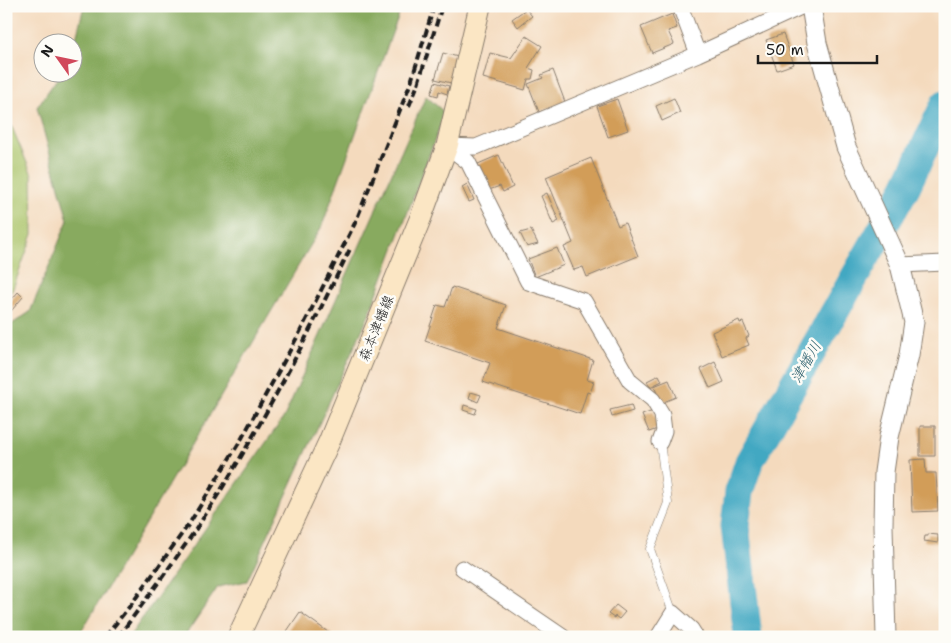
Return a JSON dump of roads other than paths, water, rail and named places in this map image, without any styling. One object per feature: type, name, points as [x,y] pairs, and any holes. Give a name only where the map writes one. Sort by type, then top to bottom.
[{"type":"main road","name":"森本津幡線","points":[[238,637],[329,442],[422,217],[447,146],[480,6]]},
{"type":"street","points":[[680,6],[698,54]]},
{"type":"street","points":[[447,146],[476,147],[698,54],[803,6]]},
{"type":"street","points":[[811,6],[817,43],[846,147],[900,265],[914,322],[909,355],[889,437],[884,472],[883,526],[886,637]]},
{"type":"street","points":[[447,146],[468,162],[528,282],[584,301],[630,381],[653,400],[662,415],[664,431],[660,442]]},
{"type":"street","points":[[900,265],[945,264]]},
{"type":"street","points":[[462,568],[563,637]]},
{"type":"street","points":[[658,637],[673,613],[691,629],[696,637]]},
{"type":"lane","points":[[660,442],[668,503],[650,549],[673,613]]},
{"type":"waterway","name":"津幡川","points":[[748,637],[735,526],[739,492],[749,462],[906,187],[945,104]]},
{"type":"railway","points":[[105,637],[133,602],[189,524],[242,438],[300,332],[356,221],[411,82],[434,6]]},
{"type":"railway","points":[[409,106],[418,84],[442,6]]},
{"type":"railway","points":[[118,637],[187,543],[218,495],[258,427],[350,249]]}]
